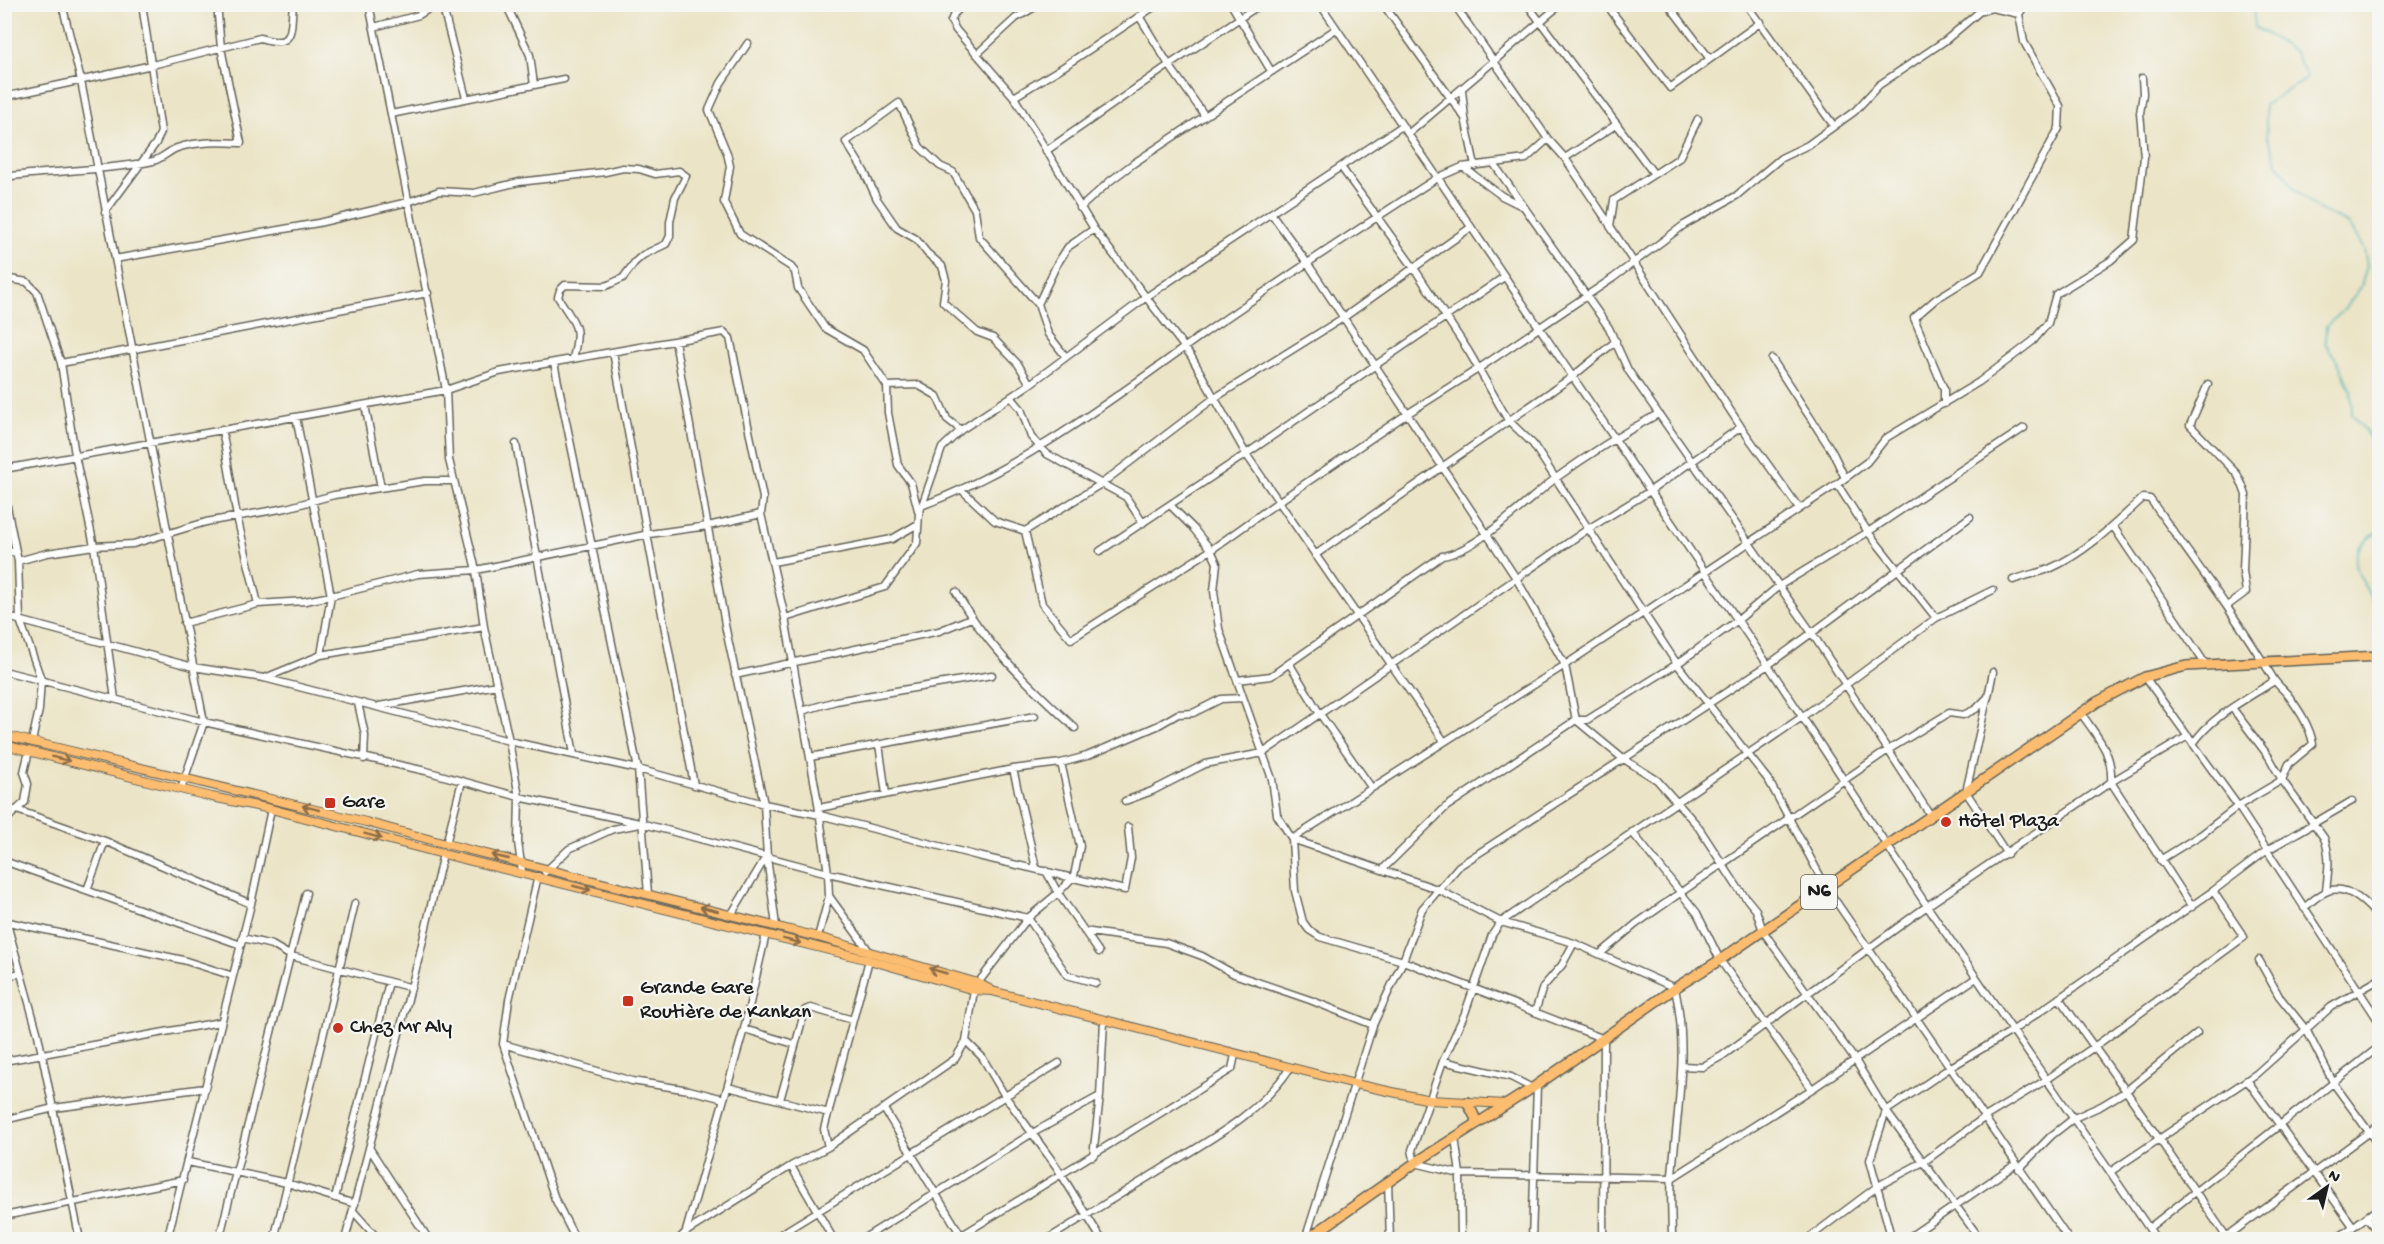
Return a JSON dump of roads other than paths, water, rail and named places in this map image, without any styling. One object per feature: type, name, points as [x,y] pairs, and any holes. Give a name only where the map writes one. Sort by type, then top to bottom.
[{"type":"highway","name":"N6","points":[[1306,1239],[1415,1163],[1535,1087],[1675,988],[1763,931],[2081,713],[2145,677],[2186,666],[2264,660],[2376,656]]},
{"type":"highway","points":[[1467,1102],[1478,1123]]},
{"type":"main road","points":[[4,735],[273,799],[776,926],[869,951],[992,991],[1355,1084],[1430,1100],[1508,1104]]},
{"type":"main road","points":[[4,745],[180,789],[271,808],[443,854],[976,986]]},
{"type":"main road","points":[[271,808],[273,799]]},
{"type":"street","points":[[62,4],[81,81],[204,723],[180,789]]},
{"type":"street","points":[[105,212],[156,143],[161,132],[142,4]]},
{"type":"street","points":[[4,179],[11,176],[61,171],[97,170],[155,160],[177,148],[198,143],[241,143],[221,48],[217,4]]},
{"type":"street","points":[[5,96],[152,66],[260,38],[275,43],[290,33],[293,26],[293,4]]},
{"type":"street","points":[[369,4],[446,390],[449,460],[476,570],[484,627],[519,796],[518,842],[522,872]]},
{"type":"street","points":[[374,27],[419,15],[436,4]]},
{"type":"street","points":[[442,4],[466,99]]},
{"type":"street","points":[[506,4],[530,55],[534,85]]},
{"type":"street","points":[[964,4],[954,14],[951,21],[956,30],[1014,97],[1094,229],[1191,356],[1213,399],[1246,454],[1444,741]]},
{"type":"street","points":[[977,54],[1016,18],[1040,4]]},
{"type":"street","points":[[1230,4],[1271,71]]},
{"type":"street","points":[[1046,151],[1261,4]]},
{"type":"street","points":[[1320,4],[1613,439],[1738,620],[1927,906],[2157,1239]]},
{"type":"street","points":[[1383,4],[1465,118]]},
{"type":"street","points":[[1454,4],[1548,140],[1565,158],[1741,427],[1799,508]]},
{"type":"street","points":[[1527,4],[1654,174]]},
{"type":"street","points":[[1408,134],[1561,4]]},
{"type":"street","points":[[1606,4],[1670,88],[1761,22]]},
{"type":"street","points":[[1668,4],[1710,59]]},
{"type":"street","points":[[1746,4],[1834,126]]},
{"type":"street","points":[[1944,404],[1944,388],[1914,318],[1936,299],[1980,272],[2059,128],[2060,105],[2024,42],[2019,14],[2026,4]]},
{"type":"street","points":[[1014,97],[1063,68],[1157,5]]},
{"type":"street","points":[[1025,531],[1042,604],[1071,639],[1211,550],[1407,414],[1587,296],[1684,225],[1736,196],[1781,158],[1808,145],[1855,111],[1879,85],[1946,40],[1978,12],[1992,8],[2019,14]]},
{"type":"street","points":[[1139,16],[1169,65],[1205,116]]},
{"type":"street","points":[[1080,208],[1110,180],[1134,163],[1336,29]]},
{"type":"street","points":[[748,43],[721,83],[709,110],[730,166],[724,202],[740,234],[791,267],[795,272],[798,288],[825,328],[863,350],[886,386],[888,413],[898,465],[911,483],[919,509]]},
{"type":"street","points":[[1292,839],[1565,665],[1837,484],[1867,462],[1886,438],[1978,382],[2033,341],[2048,323],[2056,294],[2110,261],[2134,240],[2144,157],[2140,113],[2143,94],[2142,78]]},
{"type":"street","points":[[391,114],[564,79]]},
{"type":"street","points":[[1462,90],[1475,166]]},
{"type":"street","points":[[1030,384],[1018,364],[993,338],[977,332],[943,302],[946,280],[942,266],[916,240],[897,228],[877,199],[864,171],[846,142],[899,103],[920,147],[940,166],[953,172],[975,210],[979,237],[1038,304],[1048,334],[1066,357]]},
{"type":"street","points":[[1610,226],[1614,200],[1679,158],[1698,119]]},
{"type":"street","points":[[1565,158],[1617,124]]},
{"type":"street","points":[[785,618],[885,587],[917,543],[919,509],[942,448],[961,430],[1030,384],[1145,298],[1402,126]]},
{"type":"street","points":[[919,509],[963,491],[1041,447],[1437,178],[1462,167],[1526,159],[1548,140]]},
{"type":"street","points":[[1494,164],[1587,296],[1616,341],[1628,370],[1812,633],[1931,816]]},
{"type":"street","points":[[1341,167],[1414,268],[1508,420],[1533,444],[1556,478],[1677,664],[1768,781],[1826,887],[2069,1239]]},
{"type":"street","points":[[1462,167],[1502,196],[1524,207]]},
{"type":"street","points":[[115,259],[318,223],[408,202],[439,191],[474,193],[519,182],[622,168],[639,169],[655,174],[679,171],[686,176],[675,198],[670,222],[670,236],[666,244],[643,255],[623,278],[606,286],[566,285],[560,290],[558,297],[575,320],[577,330],[573,358]]},
{"type":"street","points":[[1271,213],[1308,264],[1516,579],[1565,665],[1576,720],[1622,758],[1657,780],[1697,825],[1756,910],[1763,931],[1856,1060],[1886,1111],[1981,1239]]},
{"type":"street","points":[[1025,531],[1101,484],[1213,399],[1343,318],[1470,228]]},
{"type":"street","points":[[1038,304],[1068,247],[1094,229]]},
{"type":"street","points":[[1100,551],[1504,277]]},
{"type":"street","points":[[4,278],[27,282],[37,292],[62,363],[75,455],[94,546],[115,699]]},
{"type":"street","points":[[62,363],[428,293]]},
{"type":"street","points":[[4,469],[446,390],[499,372],[724,332],[730,338],[763,498],[761,514],[794,662],[820,811],[829,896],[818,937]]},
{"type":"street","points":[[675,341],[735,675],[764,804],[766,857],[776,926]]},
{"type":"street","points":[[1315,555],[1572,377],[1616,341]]},
{"type":"street","points":[[613,352],[694,785]]},
{"type":"street","points":[[1772,359],[1832,451],[1845,478]]},
{"type":"street","points":[[554,363],[638,769],[648,894]]},
{"type":"street","points":[[2208,384],[2190,425],[2237,474],[2246,495],[2243,571],[2246,592],[2227,606]]},
{"type":"street","points":[[886,386],[918,385],[937,396],[947,419],[961,430]]},
{"type":"street","points":[[1011,397],[1022,409],[1031,437],[1047,454],[1126,497],[1143,523]]},
{"type":"street","points":[[365,405],[381,488]]},
{"type":"street","points":[[1237,680],[1270,676],[1442,556],[1455,554],[1485,535],[1556,478],[1613,439],[1658,414]]},
{"type":"street","points":[[296,417],[332,596],[321,655]]},
{"type":"street","points":[[1125,801],[1152,791],[1205,764],[1263,753],[1588,528],[1650,491],[1741,427]]},
{"type":"street","points":[[1383,868],[1446,807],[1576,720],[1587,720],[1677,664],[1738,620],[1779,586],[1868,532],[2024,428]]},
{"type":"street","points":[[222,429],[237,517],[258,604]]},
{"type":"street","points":[[516,444],[574,754]]},
{"type":"street","points":[[18,561],[47,553],[94,546],[132,544],[206,522],[381,488],[425,481],[454,481]]},
{"type":"street","points":[[1837,484],[1868,532],[1935,618]]},
{"type":"street","points":[[963,491],[995,520],[1025,531]]},
{"type":"street","points":[[4,492],[18,561],[20,620],[41,680],[39,710],[32,741]]},
{"type":"street","points":[[2013,580],[2050,568],[2075,554],[2114,526],[2143,498],[2150,499],[2264,660],[2274,681],[2288,695],[2305,721],[2313,744],[2289,764],[2282,780],[2238,806],[2202,834],[2160,860]]},
{"type":"street","points":[[1170,505],[1194,528],[1211,550],[1217,563],[1214,591],[1219,628],[1272,778],[1277,815],[1292,839],[1295,891],[1303,922],[1309,930],[1320,937],[1403,961],[1474,987],[1604,1039],[1603,1239]]},
{"type":"street","points":[[184,623],[258,604],[305,601],[418,574],[476,570],[648,534],[708,526],[761,514]]},
{"type":"street","points":[[1320,1239],[1306,1239],[1373,1025],[1403,961],[1422,909],[1437,889],[1459,866],[1768,665],[1970,517]]},
{"type":"street","points":[[773,562],[892,538],[918,524]]},
{"type":"street","points":[[2114,526],[2206,665]]},
{"type":"street","points":[[4,550],[16,553]]},
{"type":"street","points":[[1976,978],[1812,1089],[1672,1178],[1460,1174],[1415,1163],[1413,1150],[1443,1062],[1465,1014],[1492,935],[1501,922],[1802,717],[1935,618],[1993,590]]},
{"type":"street","points":[[956,592],[971,618],[1010,667],[1043,695],[1075,728]]},
{"type":"street","points":[[4,616],[193,667],[264,678],[509,741],[638,769],[764,804],[820,811],[978,856],[1074,876],[1125,890],[1131,858],[1128,827]]},
{"type":"street","points":[[735,675],[939,631],[971,618]]},
{"type":"street","points":[[264,678],[321,655],[484,627]]},
{"type":"street","points":[[1289,663],[1320,714],[1371,787]]},
{"type":"street","points":[[4,671],[204,723],[426,771],[519,796],[644,824],[828,873],[1028,918],[1067,975],[1096,984]]},
{"type":"street","points":[[1993,672],[1966,792],[2007,854]]},
{"type":"street","points":[[802,711],[836,701],[992,675]]},
{"type":"street","points":[[2145,677],[2238,806],[2379,1023]]},
{"type":"street","points":[[2193,744],[2200,733],[2274,681]]},
{"type":"street","points":[[378,707],[497,685]]},
{"type":"street","points":[[1600,954],[1636,924],[1845,782],[1888,750],[1949,713],[1970,713],[1988,697]]},
{"type":"street","points":[[820,811],[886,794],[1013,769],[1061,763],[1089,755],[1157,726],[1178,714],[1193,713],[1221,699],[1242,698]]},
{"type":"street","points":[[358,703],[365,735],[364,759]]},
{"type":"street","points":[[2233,709],[2270,757],[2282,780],[2314,823],[2328,847],[2329,866],[2326,891]]},
{"type":"street","points":[[2081,713],[2108,753],[2112,768],[2111,782],[2192,906]]},
{"type":"street","points":[[810,757],[1035,716]]},
{"type":"street","points":[[1682,1066],[1702,1067],[1722,1056],[1927,906],[2111,782],[2188,736]]},
{"type":"street","points":[[879,744],[886,794]]},
{"type":"street","points":[[4,825],[25,802],[28,784],[24,772],[29,751]]},
{"type":"street","points":[[678,1239],[791,1166],[828,1147],[955,1059],[966,1041],[976,986],[1028,918],[1074,876],[1080,846],[1061,763]]},
{"type":"street","points":[[1013,769],[1036,868]]},
{"type":"street","points":[[446,844],[462,781]]},
{"type":"street","points":[[1892,1239],[1870,1160],[1886,1111],[1951,1067],[2012,1031],[2192,906],[2266,851],[2352,801]]},
{"type":"street","points":[[167,1239],[242,942],[271,808]]},
{"type":"street","points":[[4,810],[17,810],[105,841],[251,904]]},
{"type":"street","points":[[576,1239],[555,1199],[503,1044],[509,1000],[540,877],[569,849],[613,829],[644,824]]},
{"type":"street","points":[[1632,832],[1697,914],[1720,960],[1812,1089]]},
{"type":"street","points":[[1292,839],[1383,868],[1437,889],[1501,922],[1574,943],[1675,988],[1682,1017],[1682,1066],[1672,1178],[1672,1239]]},
{"type":"street","points":[[87,890],[105,841]]},
{"type":"street","points":[[345,1239],[370,1149],[409,987],[419,957],[443,854]]},
{"type":"street","points":[[731,915],[766,857]]},
{"type":"street","points":[[4,861],[242,942],[272,945],[291,956],[409,987]]},
{"type":"street","points":[[1046,871],[1058,893],[1099,952]]},
{"type":"street","points":[[2304,908],[2326,891],[2336,889],[2361,899],[2379,920]]},
{"type":"street","points":[[1806,1239],[1878,1186],[1925,1161],[1985,1117],[2046,1080],[2094,1047],[2244,937],[2213,891]]},
{"type":"street","points":[[219,1239],[238,1171],[306,893]]},
{"type":"street","points":[[829,896],[869,951]]},
{"type":"street","points":[[274,1239],[355,903]]},
{"type":"street","points":[[4,913],[42,1053],[80,1239]]},
{"type":"street","points":[[5,921],[183,960],[233,976]]},
{"type":"street","points":[[1084,931],[1166,943],[1202,956],[1234,974],[1373,1025]]},
{"type":"street","points":[[686,1232],[744,1029],[766,934]]},
{"type":"street","points":[[1535,1012],[1543,987],[1562,965],[1574,943]]},
{"type":"street","points":[[828,1147],[824,1130],[869,960]]},
{"type":"street","points":[[2259,960],[2278,996],[2307,1030],[2334,1083],[2370,1131],[2379,1147]]},
{"type":"street","points":[[4,977],[20,974]]},
{"type":"street","points":[[2110,1172],[2247,1080],[2331,1007],[2379,979]]},
{"type":"street","points":[[335,1198],[389,982]]},
{"type":"street","points":[[2059,998],[2196,1191],[2224,1238],[2379,1124]]},
{"type":"street","points":[[780,1100],[805,1010],[811,1008],[854,1020]]},
{"type":"street","points":[[1092,1156],[1100,1096],[1104,1021]]},
{"type":"street","points":[[4,1061],[220,1022]]},
{"type":"street","points":[[744,1029],[794,1044]]},
{"type":"street","points":[[1905,1239],[2018,1166],[2074,1118],[2126,1091],[2197,1033]]},
{"type":"street","points":[[966,1041],[982,1057],[1005,1096],[1062,1175],[1102,1239]]},
{"type":"street","points":[[503,1044],[632,1081],[689,1090],[724,1099]]},
{"type":"street","points":[[2149,1228],[2379,1046]]},
{"type":"street","points":[[954,1239],[962,1237],[1232,1069],[1235,1054]]},
{"type":"street","points":[[1443,1062],[1511,1077],[1535,1087],[1532,1239]]},
{"type":"street","points":[[771,1239],[912,1155],[1059,1063]]},
{"type":"street","points":[[1046,1239],[1224,1130],[1258,1105],[1283,1079],[1290,1068]]},
{"type":"street","points":[[2247,1080],[2353,1226]]},
{"type":"street","points":[[728,1087],[829,1113]]},
{"type":"street","points":[[4,1120],[54,1108],[205,1088]]},
{"type":"street","points":[[861,1239],[1031,1134],[1100,1096]]},
{"type":"street","points":[[885,1109],[962,1237]]},
{"type":"street","points":[[1455,1137],[1460,1174],[1461,1239]]},
{"type":"street","points":[[370,1149],[429,1239]]},
{"type":"street","points":[[188,1161],[238,1171],[335,1198],[354,1208],[379,1239]]},
{"type":"street","points":[[791,1166],[834,1239]]},
{"type":"street","points":[[4,1216],[183,1180]]},
{"type":"street","points":[[1388,1181],[1390,1239]]},
{"type":"street","points":[[2335,1239],[2379,1207]]},
{"type":"street","points":[[2366,1217],[2379,1235]]},
{"type":"waterway","points":[[2253,4],[2255,27],[2295,52],[2307,78],[2265,105],[2267,136],[2277,162],[2295,190],[2318,209],[2349,224],[2364,249],[2367,265],[2361,287],[2343,311],[2326,326],[2325,343],[2338,362],[2351,391],[2352,414],[2380,451]]},
{"type":"waterway","points":[[2377,649],[2377,616],[2356,560],[2358,550],[2380,531]]},
{"type":"place","name":"Gare","points":[[330,803]]},
{"type":"place","name":"Hôtel Plaza","points":[[1946,822]]},
{"type":"place","name":"Grande Gare Routière de Kankan","points":[[628,1001]]},
{"type":"place","name":"Chez Mr Aly","points":[[338,1028]]}]
